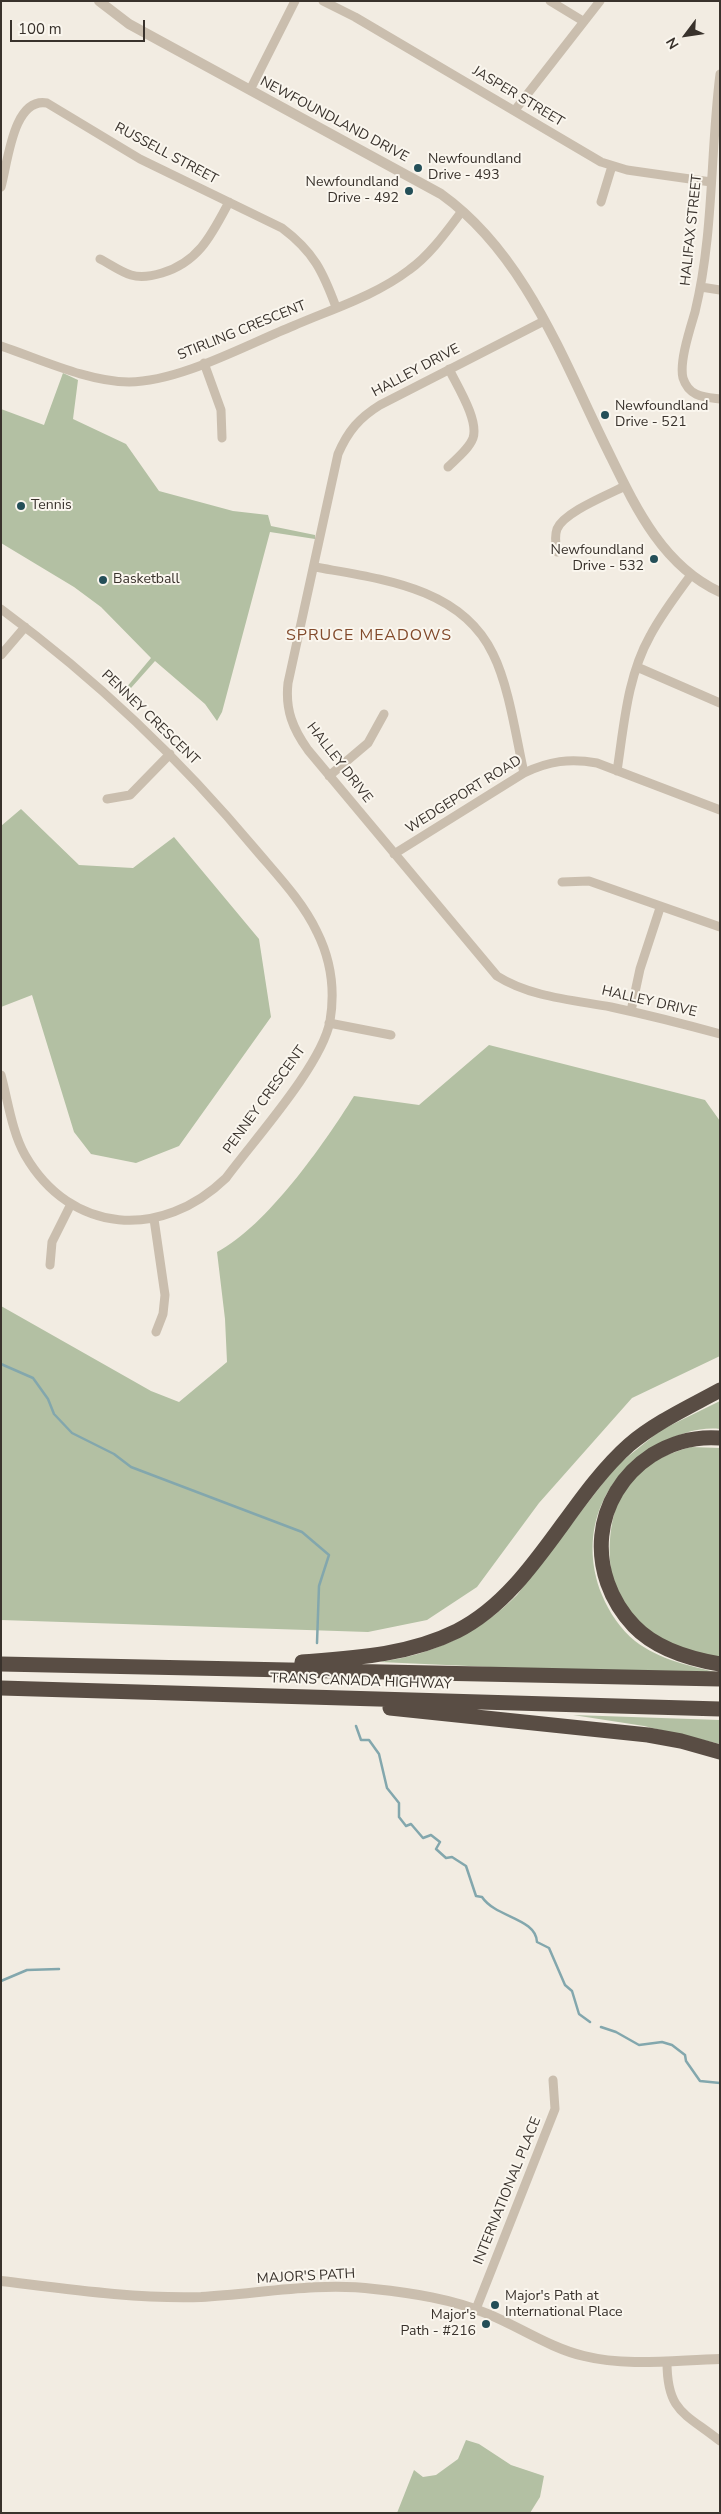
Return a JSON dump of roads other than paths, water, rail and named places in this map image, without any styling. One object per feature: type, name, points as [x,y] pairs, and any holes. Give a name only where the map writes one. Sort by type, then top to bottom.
[{"type":"highway","points":[[194,1668],[376,1656],[427,1644],[459,1630],[489,1610],[516,1583],[602,1474],[628,1446],[659,1422],[717,1392]]},
{"type":"highway","points":[[720,1438],[690,1438],[664,1447],[637,1464],[619,1486],[608,1508],[602,1529],[601,1554],[606,1581],[619,1606],[635,1627],[659,1644],[684,1655],[720,1664]]},
{"type":"highway","name":"TRANS CANADA HIGHWAY","points":[[1,1664],[720,1679]]},
{"type":"highway","name":"TRANS CANADA HIGHWAY","points":[[1,1688],[720,1709]]},
{"type":"highway","points":[[371,1698],[392,1709],[499,1718],[648,1735],[720,1752]]},
{"type":"street","name":"NEWFOUNDLAND DRIVE","points":[[98,1],[130,24],[441,194],[484,231],[509,263],[544,321],[625,486],[657,540],[673,559],[691,575],[720,592]]},
{"type":"street","points":[[250,90],[295,1]]},
{"type":"street","name":"JASPER STREET","points":[[323,1],[355,16],[566,142],[612,166],[711,182]]},
{"type":"street","points":[[550,1],[583,22]]},
{"type":"street","points":[[515,110],[600,1]]},
{"type":"street","name":"HALIFAX STREET","points":[[720,74],[708,238],[701,287],[682,366],[686,386],[694,394],[720,399]]},
{"type":"street","name":"RUSSELL STREET","points":[[1,187],[19,120],[26,108],[40,102],[54,106],[140,159],[270,221],[302,244],[319,266],[336,308]]},
{"type":"street","points":[[602,202],[612,166]]},
{"type":"street","points":[[100,259],[130,275],[153,276],[174,269],[200,251],[208,241],[229,202]]},
{"type":"street","name":"STIRLING CRESCENT","points":[[1,346],[89,376],[127,382],[166,376],[204,363],[378,290],[412,269],[424,258],[462,211]]},
{"type":"street","points":[[701,287],[720,290]]},
{"type":"street","name":"HALLEY DRIVE","points":[[544,321],[364,415],[346,435],[338,454],[316,567],[286,700],[290,717],[297,734],[329,776],[498,976],[514,986],[530,991],[630,1011],[720,1034]]},
{"type":"street","points":[[204,363],[222,410],[222,438]]},
{"type":"street","points":[[448,468],[470,444],[474,430],[472,418],[449,369]]},
{"type":"street","points":[[557,552],[556,534],[560,523],[574,512],[625,486]]},
{"type":"street","points":[[316,567],[405,586],[434,595],[458,610],[478,629],[493,654],[498,669],[524,773]]},
{"type":"street","points":[[616,771],[626,710],[637,667],[649,637],[691,575]]},
{"type":"street","name":"PENNEY CRESCENT","points":[[1,609],[25,626],[110,698],[170,754],[244,835],[305,912],[325,951],[331,974],[330,1023],[315,1058],[306,1072],[226,1178],[213,1190],[188,1207],[154,1219],[114,1219],[92,1214],[71,1204],[44,1182],[24,1154],[1,1074]]},
{"type":"street","points":[[1,655],[25,626]]},
{"type":"street","points":[[637,667],[720,702]]},
{"type":"street","points":[[329,776],[368,742],[384,714]]},
{"type":"street","points":[[107,799],[130,795],[170,754]]},
{"type":"street","name":"WEDGEPORT ROAD","points":[[394,854],[541,764],[578,759],[616,771],[720,810]]},
{"type":"street","points":[[562,882],[590,881],[660,908],[720,928]]},
{"type":"street","points":[[630,1011],[640,969],[660,908]]},
{"type":"street","points":[[330,1023],[391,1034]]},
{"type":"street","points":[[50,1265],[52,1242],[71,1204]]},
{"type":"street","points":[[154,1219],[165,1295],[163,1314],[156,1332]]},
{"type":"street","name":"INTERNATIONAL PLACE","points":[[476,2309],[555,2110],[553,2080]]},
{"type":"street","name":"MAJOR'S PATH","points":[[1,2281],[75,2290],[169,2297],[359,2287],[416,2294],[476,2309],[554,2346],[582,2356],[618,2361],[667,2362],[720,2359]]},
{"type":"street","points":[[667,2362],[668,2386],[675,2405],[720,2441]]},
{"type":"waterway","points":[[1,1364],[33,1378],[48,1399],[54,1414],[72,1433],[114,1454],[131,1467],[302,1532],[329,1555],[319,1586],[317,1643]]},
{"type":"waterway","points":[[356,1726],[361,1740],[369,1740],[379,1754],[387,1788],[399,1803],[399,1817],[406,1826],[411,1824],[423,1838],[431,1835],[440,1842],[436,1849],[446,1858],[452,1857],[466,1866],[476,1896],[482,1897],[496,1910],[523,1923],[535,1934],[537,1942],[549,1948],[565,1985],[572,1991],[579,2014],[590,2022]]},
{"type":"waterway","points":[[1,1981],[27,1970],[59,1969]]},
{"type":"waterway","points":[[601,2027],[616,2032],[639,2045],[662,2042],[672,2045],[685,2055],[686,2061],[700,2081],[720,2083]]},
{"type":"place","name":"Newfoundland Drive - 493","points":[[418,168]]},
{"type":"place","name":"Newfoundland Drive - 492","points":[[409,191]]},
{"type":"place","name":"Newfoundland Drive - 521","points":[[605,415]]},
{"type":"place","name":"Tennis","points":[[21,506]]},
{"type":"place","name":"Newfoundland Drive - 532","points":[[654,559]]},
{"type":"place","name":"Basketball","points":[[103,580]]},
{"type":"place","name":"Major's Path at International Place","points":[[495,2305]]},
{"type":"place","name":"Major's Path - #216","points":[[486,2324]]},
{"type":"district","name":"SPRUCE MEADOWS","points":[[369,636]]}]
